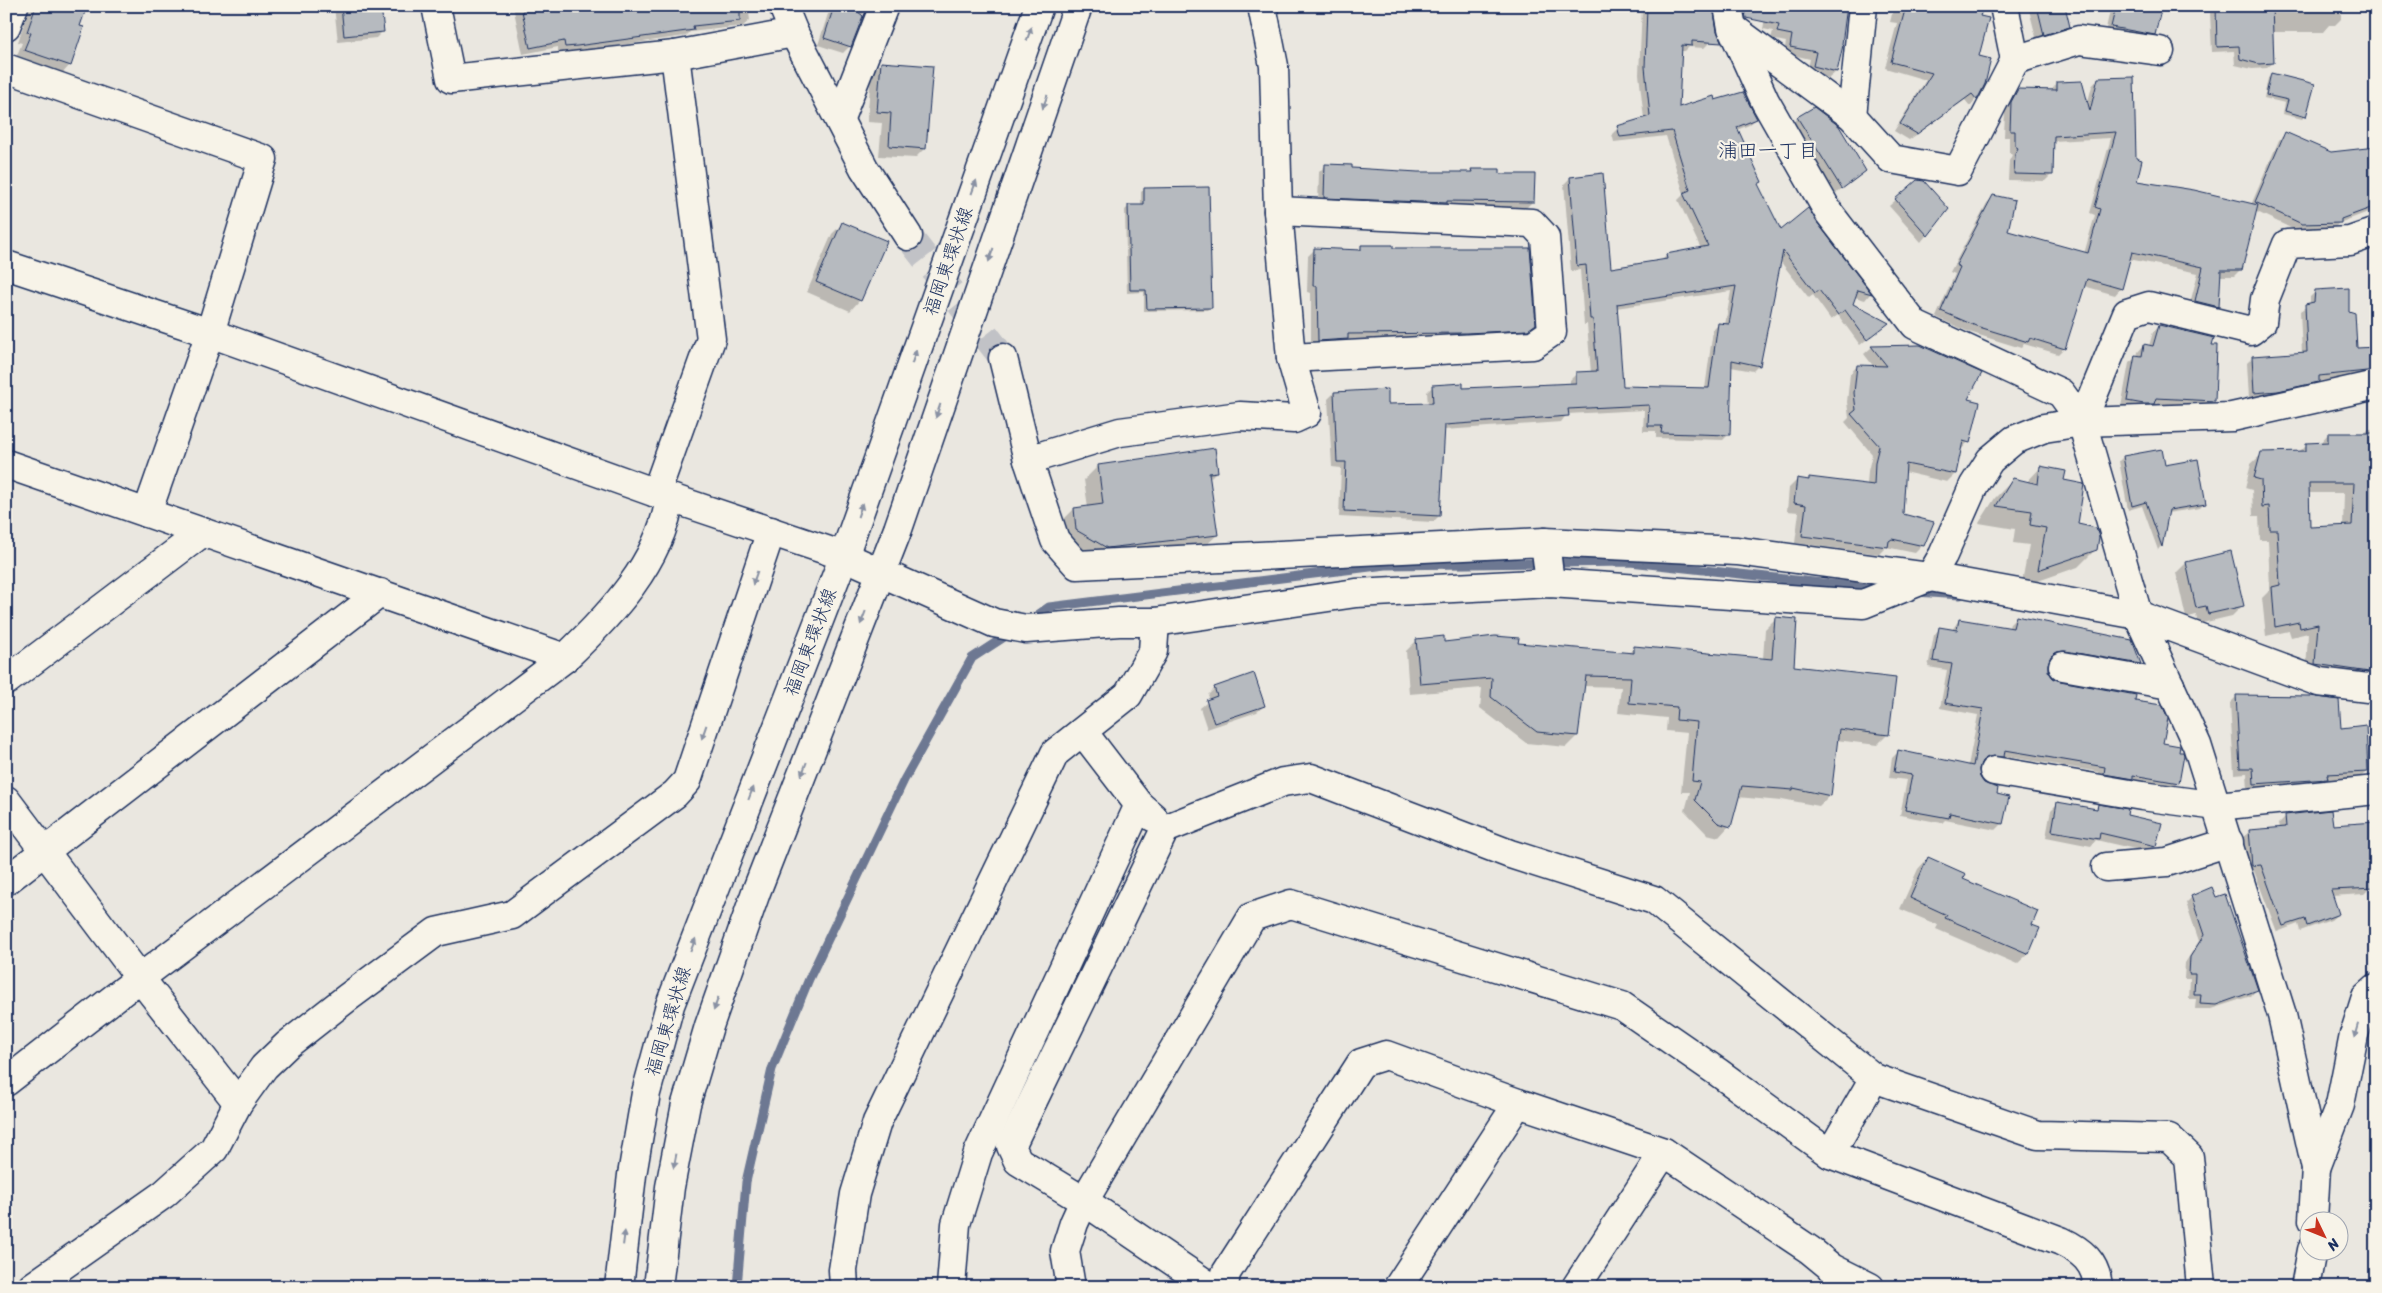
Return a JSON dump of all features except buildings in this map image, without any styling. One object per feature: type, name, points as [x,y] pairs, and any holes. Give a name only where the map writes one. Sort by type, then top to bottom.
[{"type":"street","points":[[6,26],[14,6]]},
{"type":"street","points":[[436,6],[451,79],[675,55],[794,33]]},
{"type":"street","points":[[783,6],[794,33],[840,118],[864,168],[908,236]]},
{"type":"street","points":[[840,118],[884,6]]},
{"type":"street","name":"福岡東環状線","points":[[619,1287],[632,1175],[646,1093],[670,1005],[844,556],[1038,6]]},
{"type":"street","name":"福岡東環状線","points":[[658,1287],[670,1187],[686,1104],[709,1026],[756,892],[898,529],[1078,6]]},
{"type":"street","points":[[1028,460],[1120,432],[1240,416],[1294,419],[1307,413],[1291,358],[1278,211],[1274,66],[1262,6]]},
{"type":"street","points":[[1852,116],[1863,6]]},
{"type":"street","points":[[1730,17],[1852,116],[1891,159],[1958,171],[2015,60],[2004,6]]},
{"type":"street","points":[[1730,17],[1765,101],[1829,213],[1915,325],[2061,393],[2082,422],[2138,615],[2197,745],[2282,1015],[2316,1168],[2314,1210]]},
{"type":"street","points":[[2015,60],[2079,40],[2160,51]]},
{"type":"street","points":[[6,1082],[140,978],[565,658],[619,602],[649,559],[667,518],[663,495],[711,339],[675,55]]},
{"type":"street","points":[[6,68],[262,159],[210,333],[147,513]]},
{"type":"street","points":[[1278,211],[1532,223],[1545,237],[1552,332],[1533,345],[1291,358]]},
{"type":"street","points":[[2082,422],[2127,313],[2149,306],[2251,331],[2262,322],[2265,299],[2287,244],[2350,241],[2376,232]]},
{"type":"street","points":[[6,265],[210,333],[663,495],[844,556],[994,623],[1026,629],[1119,622],[1155,622],[1356,593],[1550,584],[1863,604],[1930,577],[1943,555],[1974,485],[1990,460],[2014,440],[2044,428],[2082,422],[2232,417],[2376,384]]},
{"type":"street","points":[[1003,358],[1028,460],[1055,540],[1077,566],[1545,542],[1737,551],[1930,577],[2138,615],[2319,682],[2376,689]]},
{"type":"street","points":[[6,464],[565,658]]},
{"type":"street","points":[[32,1287],[164,1194],[214,1148],[238,1103],[264,1067],[287,1045],[436,932],[512,915],[676,794],[687,781],[771,531]]},
{"type":"street","points":[[6,681],[204,532]]},
{"type":"street","points":[[1545,542],[1550,584]]},
{"type":"street","points":[[6,881],[380,593]]},
{"type":"street","points":[[844,1287],[843,1270],[855,1194],[877,1122],[1055,753],[1128,695],[1153,651],[1155,622]]},
{"type":"street","points":[[2062,666],[2170,685]]},
{"type":"street","points":[[1083,732],[1139,805],[1165,828]]},
{"type":"street","points":[[1994,771],[2142,796],[2217,806],[2376,790]]},
{"type":"street","points":[[1211,1287],[1084,1201],[1018,1161],[1011,1146],[1165,828],[1283,782],[1311,778],[1510,854],[1654,900],[1874,1078],[2038,1135],[2169,1138],[2189,1157],[2201,1287]]},
{"type":"street","points":[[6,800],[140,978],[238,1103]]},
{"type":"street","points":[[951,1287],[956,1224],[978,1153],[1139,805]]},
{"type":"street","points":[[2106,867],[2167,862],[2228,842]]},
{"type":"street","points":[[1071,1287],[1065,1250],[1084,1201],[1252,917],[1290,904],[1622,1006],[1719,1073],[1830,1154],[2068,1244],[2080,1251],[2097,1274],[2098,1287]]},
{"type":"street","points":[[2316,1168],[2340,1105],[2354,1035],[2366,997],[2376,988]]},
{"type":"street","points":[[1224,1287],[1226,1273],[1361,1064],[1386,1055],[1518,1103],[1664,1152],[1810,1250],[1832,1268],[1870,1287]]},
{"type":"street","points":[[1830,1154],[1874,1078]]},
{"type":"street","points":[[1398,1287],[1518,1103]]},
{"type":"street","points":[[1576,1287],[1664,1152]]},
{"type":"street","points":[[2305,1287],[2310,1260]]},
{"type":"waterway","points":[[1029,621],[1049,607],[1386,565],[1630,562],[1878,589]]},
{"type":"waterway","points":[[1916,592],[1960,595]]},
{"type":"waterway","points":[[737,1287],[746,1182],[772,1069],[809,979],[904,780],[972,658],[1012,632]]},
{"type":"tunnel","points":[[908,236],[1003,358]]},
{"type":"district","name":"浦田一丁目","points":[[1768,150]]}]
